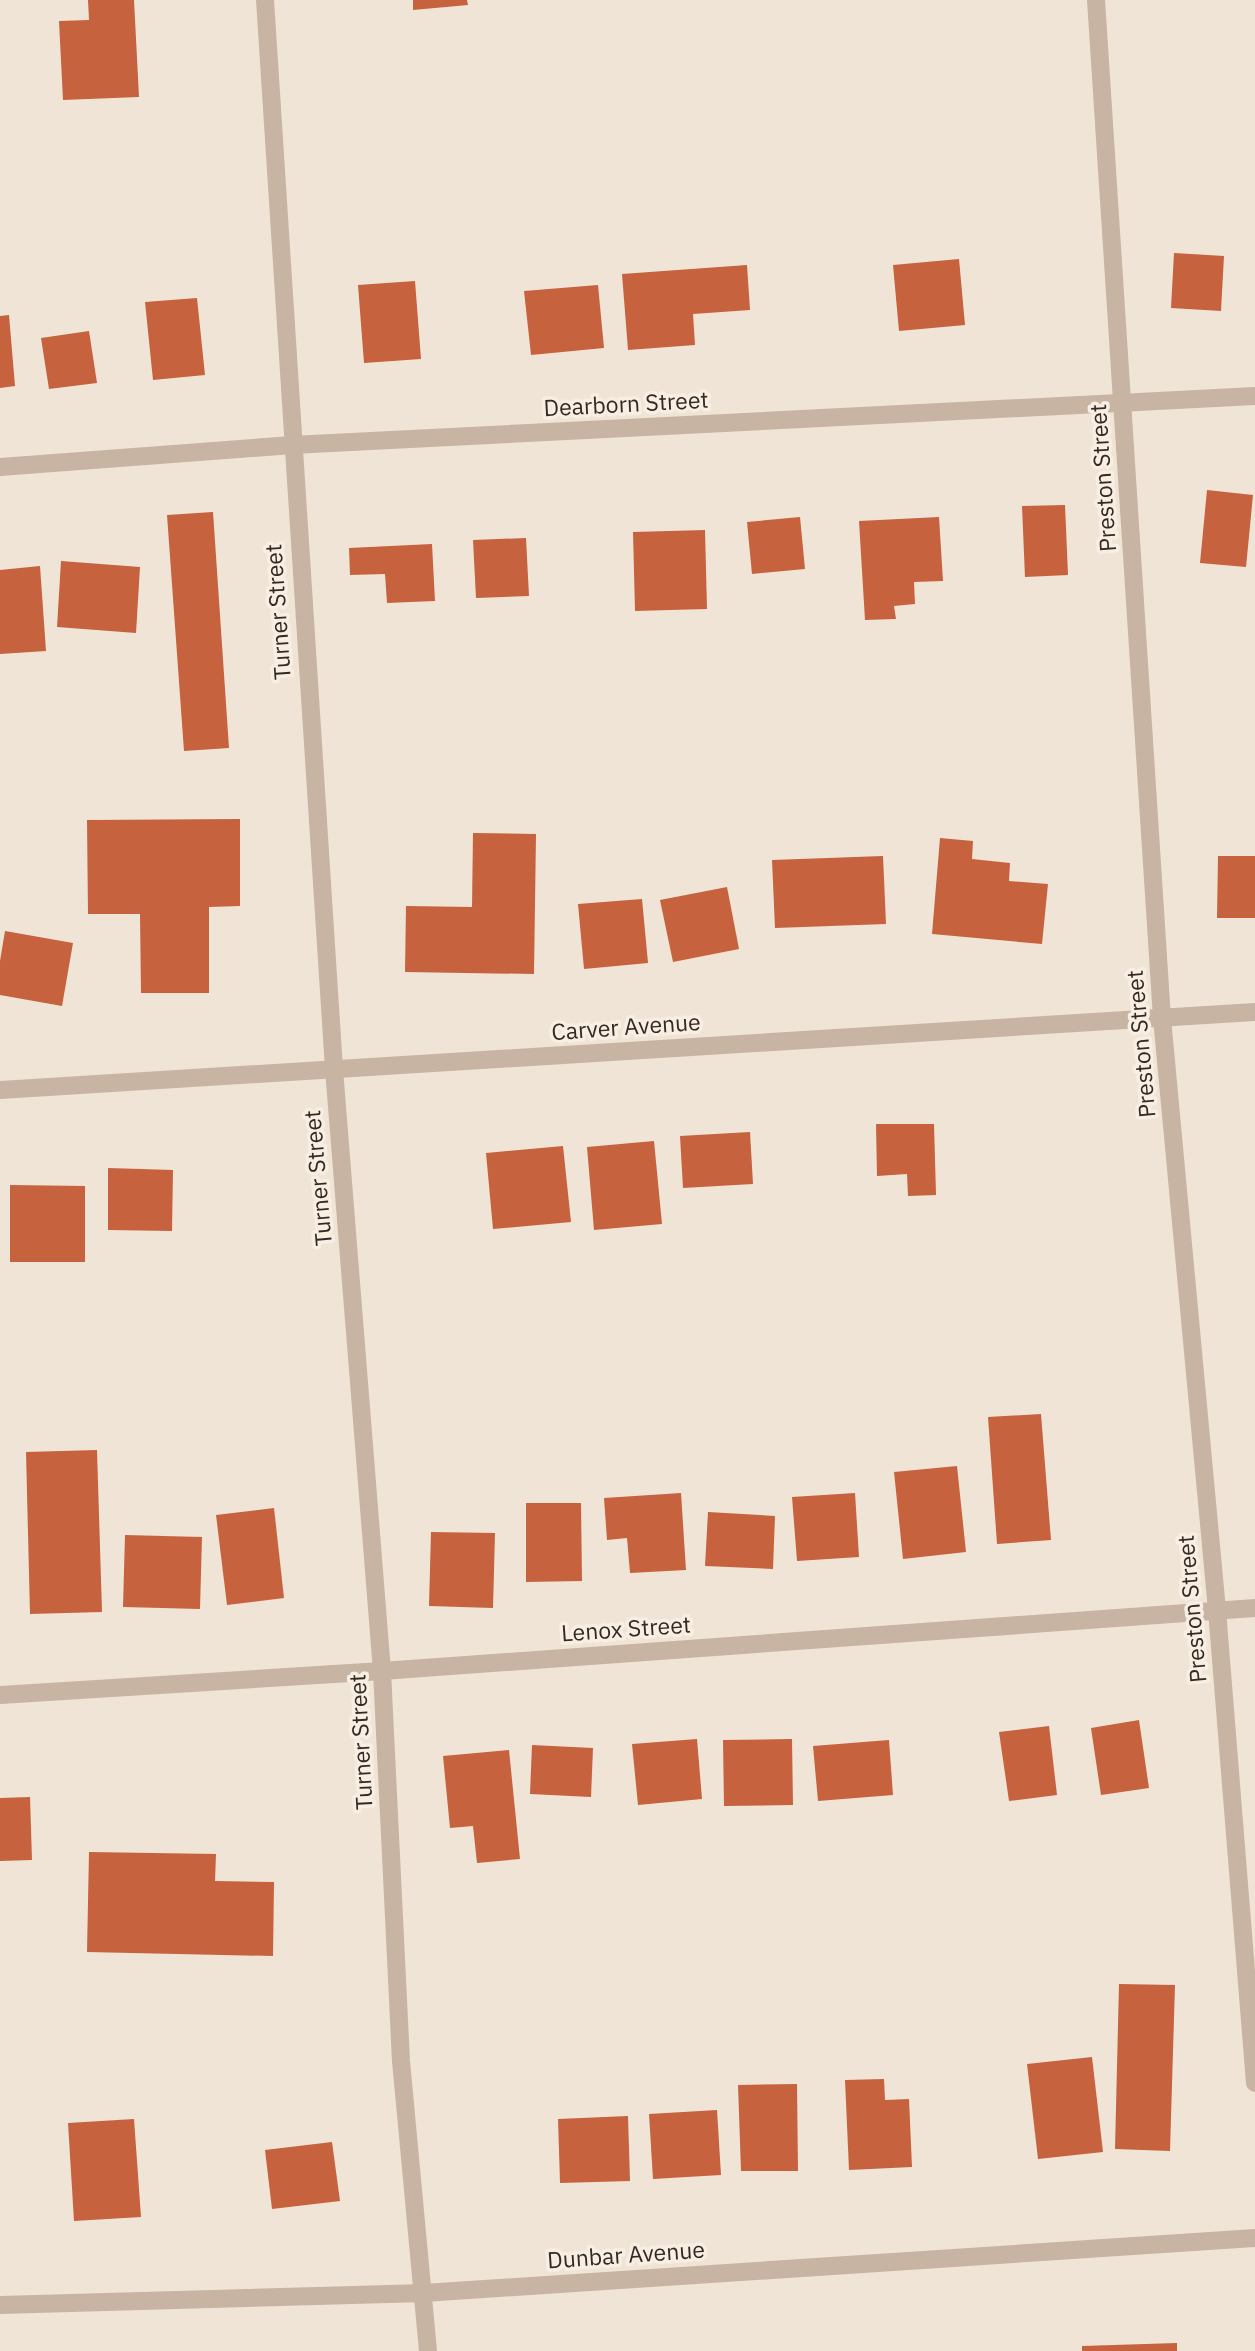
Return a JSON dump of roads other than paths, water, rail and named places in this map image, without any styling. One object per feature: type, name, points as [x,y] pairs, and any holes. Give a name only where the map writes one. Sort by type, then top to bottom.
[{"type":"street","name":"Turner Street","points":[[265,0],[334,1069],[382,1671],[401,2061],[428,2351]]},
{"type":"street","name":"Preston Street","points":[[1096,0],[1162,1018],[1217,1610],[1255,2083]]},
{"type":"street","name":"Dearborn Street","points":[[0,467],[292,445],[1123,405],[1255,396]]},
{"type":"street","name":"Carver Avenue","points":[[0,1090],[1255,1012]]},
{"type":"street","name":"Lenox Street","points":[[0,1695],[382,1671],[1255,1608]]},
{"type":"street","name":"Dunbar Avenue","points":[[0,2305],[424,2292],[1255,2238]]}]
